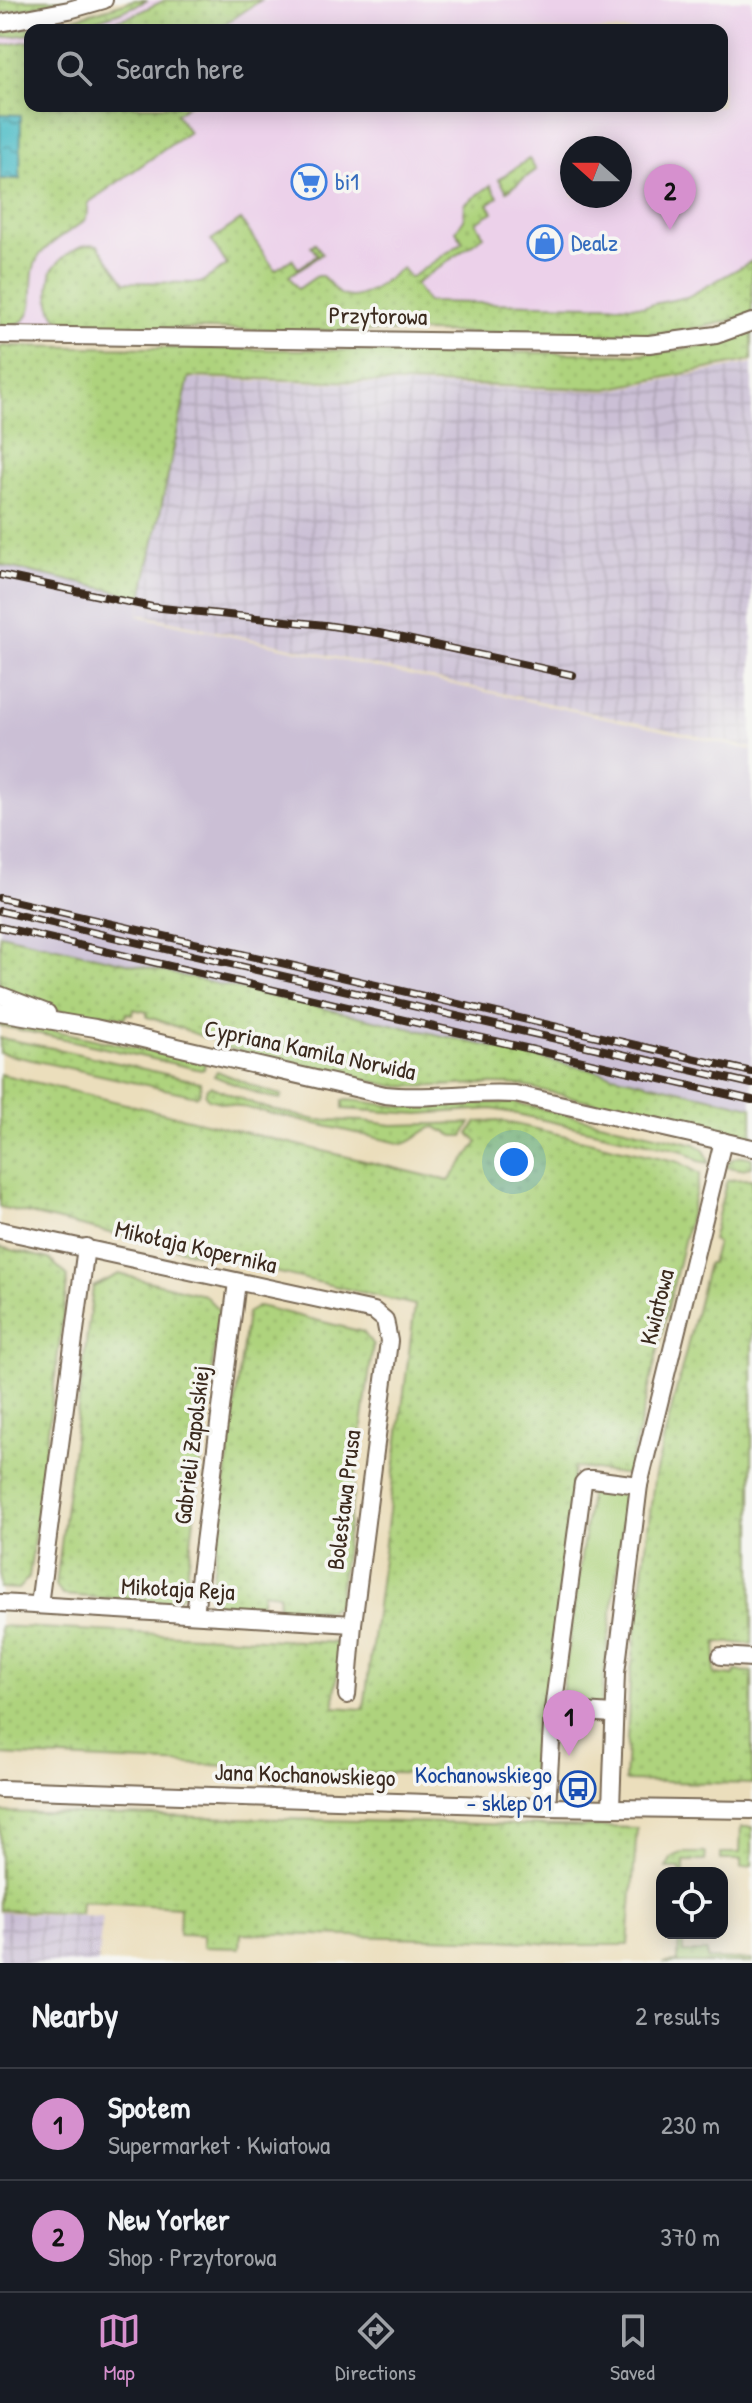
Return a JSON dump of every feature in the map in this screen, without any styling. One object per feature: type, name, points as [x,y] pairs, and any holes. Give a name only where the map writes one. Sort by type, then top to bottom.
[{"type":"street","points":[[0,23],[104,0]]},
{"type":"street","name":"Przytorowa","points":[[0,335],[649,344],[716,335],[752,322]]},
{"type":"street","name":"Cypriana Kamila Norwida","points":[[0,995],[95,1028]]},
{"type":"street","name":"Cypriana Kamila Norwida","points":[[0,1012],[95,1028],[385,1095],[422,1098],[483,1092],[515,1094],[752,1148]]},
{"type":"street","name":"Kwiatowa","points":[[611,1807],[616,1673],[639,1485],[723,1141]]},
{"type":"street","name":"Mikołaja Kopernika","points":[[0,1230],[365,1309],[380,1315]]},
{"type":"street","points":[[39,1605],[86,1247]]},
{"type":"street","name":"Gabrieli Zapolskiej","points":[[195,1614],[237,1282]]},
{"type":"street","name":"Bolesława Prusa","points":[[347,1695],[353,1624],[389,1341],[388,1327],[380,1315]]},
{"type":"street","points":[[547,1807],[553,1710],[583,1483],[593,1479],[639,1485]]},
{"type":"street","name":"Mikołaja Reja","points":[[0,1603],[353,1624]]},
{"type":"street","points":[[721,1656],[752,1658]]},
{"type":"street","points":[[553,1710],[613,1714]]},
{"type":"street","name":"Jana Kochanowskiego","points":[[0,1789],[547,1807],[752,1810]]},
{"type":"shaded area","points":[[134,0],[752,0],[752,313],[714,325],[639,335],[0,326],[0,33],[24,28],[24,112],[728,112],[728,24],[48,24]]},
{"type":"shaded area","points":[[752,363],[752,748],[139,614],[189,379],[607,391]]},
{"type":"shaded area","points":[[0,565],[142,597],[138,616],[752,750],[752,1107],[0,934]]},
{"type":"shaded area","points":[[0,1912],[102,1917],[98,1963],[0,1963]]},
{"type":"green space","points":[[0,0],[69,0],[0,13]]},
{"type":"green space","points":[[134,0],[148,0],[90,21],[48,24]]},
{"type":"green space","points":[[165,0],[261,0],[225,24],[103,24],[131,16]]},
{"type":"green space","points":[[24,28],[24,35],[0,38],[0,33]]},
{"type":"green space","points":[[24,42],[24,112],[179,112],[176,114],[189,132],[88,203],[85,220],[40,255],[32,277],[30,311],[25,319],[0,326],[0,46]]},
{"type":"green space","points":[[529,159],[536,170],[507,191],[499,179]]},
{"type":"green space","points":[[491,185],[498,197],[488,204],[493,212],[476,222],[484,236],[415,284],[427,302],[644,306],[687,297],[752,261],[752,313],[696,328],[639,335],[69,327],[56,317],[50,303],[52,270],[72,251],[92,244],[98,245],[125,282],[200,283],[227,265],[211,240],[241,220],[275,270],[292,259],[298,268],[317,255],[311,246],[315,243],[322,254],[289,276],[298,289],[322,276],[340,294],[348,297],[364,294],[402,268],[410,278],[463,242],[456,231],[464,219],[465,204]]},
{"type":"green space","points":[[752,332],[752,360],[607,389],[189,377],[142,597],[0,565],[0,346],[638,354],[696,347]]},
{"type":"green space","points":[[0,934],[752,1107],[752,1138],[519,1085],[393,1086],[221,1047],[222,1042],[147,1017],[147,1012],[133,1009],[132,1014],[127,1013],[125,1018],[50,1008],[0,989]]},
{"type":"green space","points":[[0,1019],[205,1063],[204,1069],[0,1026]]},
{"type":"green space","points":[[0,1038],[200,1082],[199,1095],[0,1053]]},
{"type":"green space","points":[[217,1071],[282,1095],[281,1099],[264,1096],[214,1076]]},
{"type":"green space","points":[[0,1074],[449,1181],[478,1142],[469,1134],[477,1122],[501,1121],[679,1162],[700,1174],[628,1475],[574,1467],[537,1777],[356,1772],[0,1755],[0,1626],[340,1643],[334,1707],[364,1709],[415,1305],[0,1207]]},
{"type":"green space","points":[[210,1086],[262,1107],[316,1120],[392,1125],[471,1123],[463,1136],[454,1136],[435,1127],[403,1144],[208,1099],[205,1095]]},
{"type":"green space","points":[[343,1100],[410,1107],[516,1103],[695,1144],[705,1152],[709,1163],[683,1151],[492,1109],[419,1114],[343,1109]]},
{"type":"green space","points":[[743,1156],[752,1158],[752,1167],[726,1167],[733,1159]]},
{"type":"green space","points":[[752,1179],[752,1644],[717,1642],[714,1674],[734,1676],[735,1671],[752,1672],[752,1784],[625,1781],[630,1682],[654,1479],[708,1263],[711,1263],[717,1243],[712,1240],[726,1183],[728,1180]]},
{"type":"green space","points":[[0,1247],[49,1259],[68,1276],[29,1577],[18,1589],[0,1588]]},
{"type":"green space","points":[[119,1274],[204,1295],[219,1310],[185,1593],[173,1603],[62,1595],[56,1585],[93,1287]]},
{"type":"green space","points":[[259,1306],[363,1332],[373,1345],[338,1604],[329,1610],[278,1608],[279,1594],[263,1592],[261,1607],[218,1604],[210,1598],[247,1313]]},
{"type":"green space","points":[[591,1487],[627,1490],[600,1708],[564,1705],[561,1701]]},
{"type":"green space","points":[[0,1812],[637,1828],[628,1945],[241,1933],[240,1948],[203,1947],[203,1935],[179,1934],[180,1907],[81,1901],[80,1914],[0,1910]]},
{"type":"green space","points":[[741,1827],[752,1827],[752,1866],[741,1868],[741,1860],[721,1860],[721,1853],[740,1853]]},
{"type":"green space","points":[[682,1853],[706,1853],[705,1861],[684,1861],[684,1867],[667,1867],[672,1857]]},
{"type":"green space","points":[[679,1939],[683,1939],[683,1952],[707,1952],[707,1959],[752,1960],[752,1963],[663,1963],[678,1962]]},
{"type":"water","points":[[0,114],[21,115],[20,179],[0,179]]},
{"type":"railway","points":[[0,575],[152,607],[379,633],[573,675]]},
{"type":"railway","points":[[0,898],[752,1072]]},
{"type":"railway","points":[[0,911],[752,1084]]},
{"type":"railway","points":[[0,927],[752,1100]]},
{"type":"place","name":"bi1","points":[[309,182]]},
{"type":"place","name":"New Yorker","points":[[670,230]]},
{"type":"place","name":"Dealz","points":[[545,243]]},
{"type":"place","name":"Społem","points":[[569,1756]]},
{"type":"place","name":"Kochanowskiego - sklep 01","points":[[578,1789]]}]
